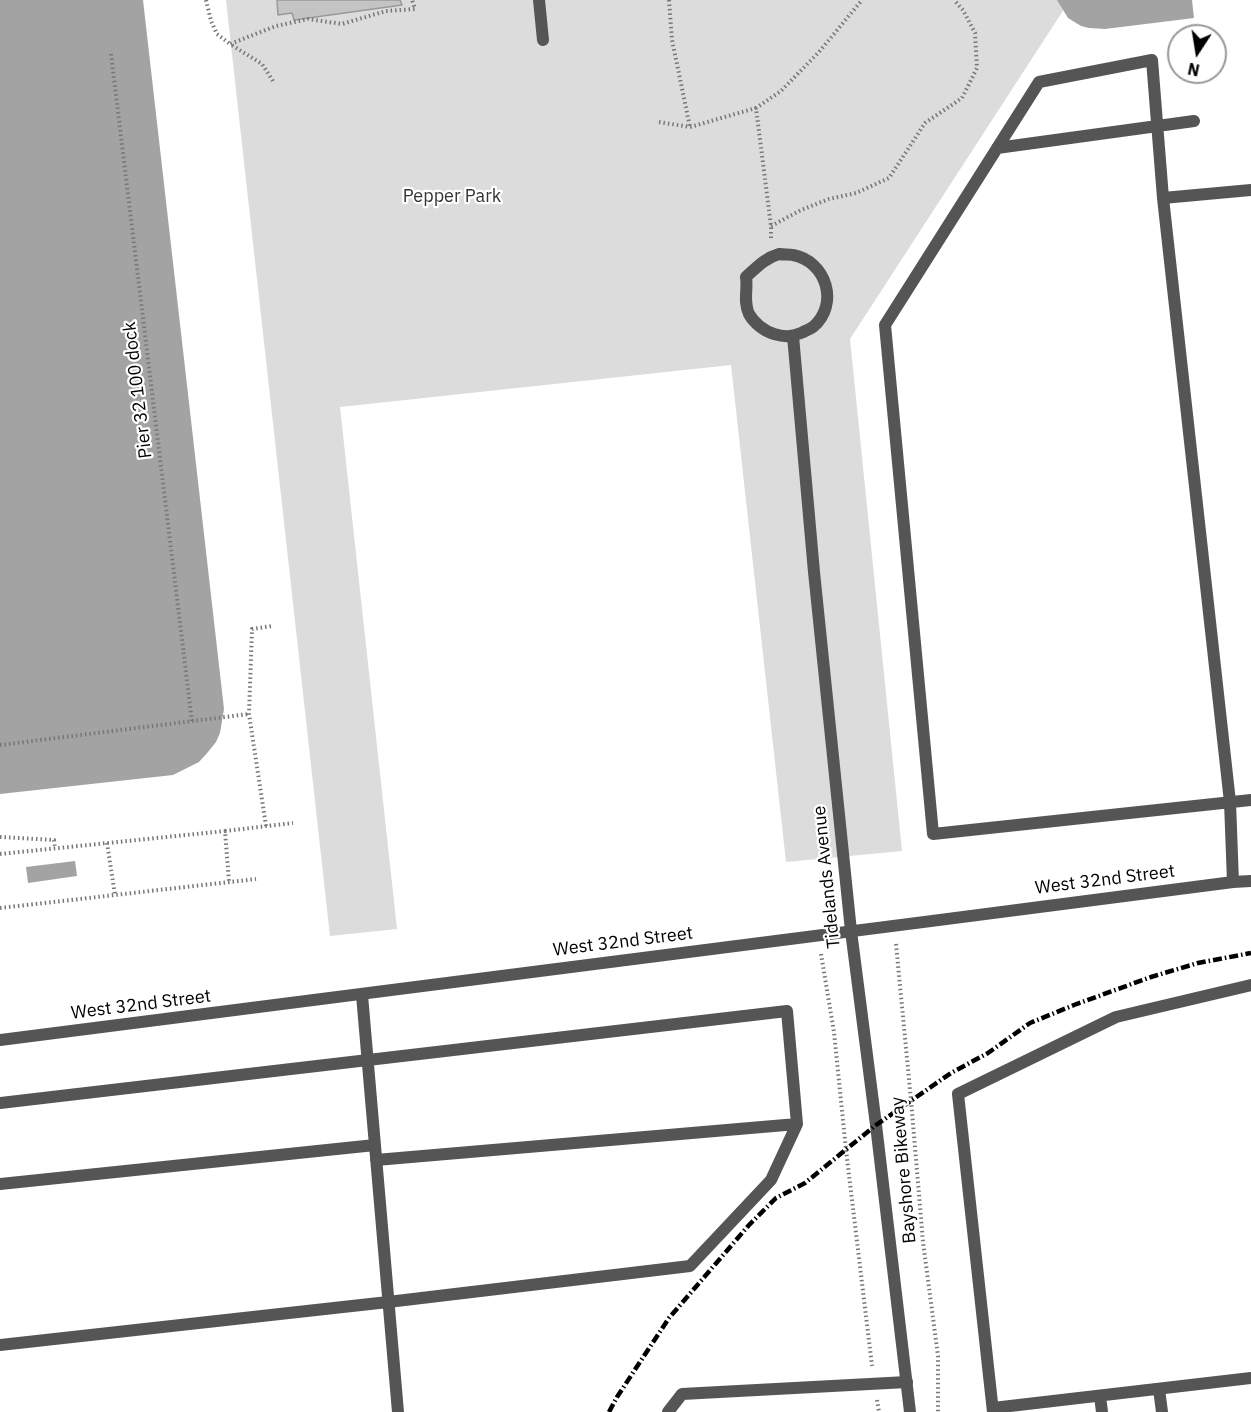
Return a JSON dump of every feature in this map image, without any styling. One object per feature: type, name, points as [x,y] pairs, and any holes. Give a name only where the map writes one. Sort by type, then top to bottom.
[{"type":"street","points":[[539,0],[543,40]]},
{"type":"street","points":[[1233,882],[1230,802],[1163,198],[1152,60],[1039,82],[885,325],[933,834],[1230,802],[1251,800]]},
{"type":"street","points":[[997,148],[1194,121]]},
{"type":"street","points":[[1163,198],[1251,190]]},
{"type":"street","points":[[779,254],[794,255],[810,261],[825,280],[828,292],[822,317],[812,327],[793,336],[770,333],[758,326],[750,314],[745,299],[746,277],[759,265],[779,254]]},
{"type":"street","name":"Tidelands Avenue","points":[[793,336],[850,931],[878,1137],[910,1412]]},
{"type":"street","name":"West 32nd Street","points":[[0,1041],[1251,881]]},
{"type":"street","points":[[1251,985],[1116,1017],[958,1094],[993,1410],[1050,1407],[1100,1395],[1251,1378]]},
{"type":"street","points":[[362,995],[398,1412]]},
{"type":"street","points":[[0,1102],[787,1011],[797,1124],[771,1180],[690,1266],[0,1345]]},
{"type":"street","points":[[376,1160],[797,1124]]},
{"type":"street","points":[[0,1184],[375,1145]]},
{"type":"street","points":[[668,1412],[682,1394],[907,1382]]},
{"type":"street","points":[[1159,1389],[1162,1412]]},
{"type":"street","points":[[1100,1395],[1102,1412]]},
{"type":"path","points":[[206,0],[217,34],[262,64],[273,81]]},
{"type":"path","points":[[230,44],[276,26],[308,19],[342,24],[386,11],[415,9],[412,0]]},
{"type":"path","points":[[669,0],[672,40],[690,127]]},
{"type":"path","points":[[659,122],[690,127],[756,108],[781,91],[819,52],[862,0]]},
{"type":"path","points":[[756,108],[771,226],[801,210],[829,199],[856,193],[889,178],[925,123],[962,98],[977,68],[975,33],[963,10],[954,0]]},
{"type":"path","name":"Pier 32 100 dock","points":[[111,54],[192,722]]},
{"type":"path","points":[[266,826],[249,714],[252,628],[273,626]]},
{"type":"path","points":[[0,745],[249,714]]},
{"type":"path","points":[[0,854],[293,823]]},
{"type":"path","points":[[225,831],[229,882]]},
{"type":"path","points":[[0,837],[54,840],[56,848]]},
{"type":"path","points":[[107,843],[115,895]]},
{"type":"path","points":[[0,908],[256,879]]},
{"type":"path","name":"Bayshore Bikeway","points":[[894,926],[923,1242],[938,1356],[938,1412]]},
{"type":"path","points":[[818,935],[834,1032],[846,1150],[879,1412]]},
{"type":"green space","name":"Pepper Park","points":[[226,0],[1090,0],[1068,3],[850,339],[902,851],[786,862],[731,365],[340,407],[397,929],[330,936]]},
{"type":"shaded area","points":[[0,0],[143,0],[224,709],[216,742],[199,762],[173,775],[0,794]]},
{"type":"shaded area","points":[[1057,0],[1192,0],[1194,18],[1105,29],[1089,28],[1068,18]]},
{"type":"shaded area","points":[[75,861],[77,876],[28,883],[26,867]]},
{"type":"building","points":[[277,0],[400,0],[402,5],[294,20],[292,13],[278,15]]},
{"type":"railway","points":[[609,1412],[669,1318],[749,1225],[776,1198],[805,1183],[876,1125],[951,1073],[988,1053],[1030,1023],[1151,977],[1198,963],[1251,953]]}]
